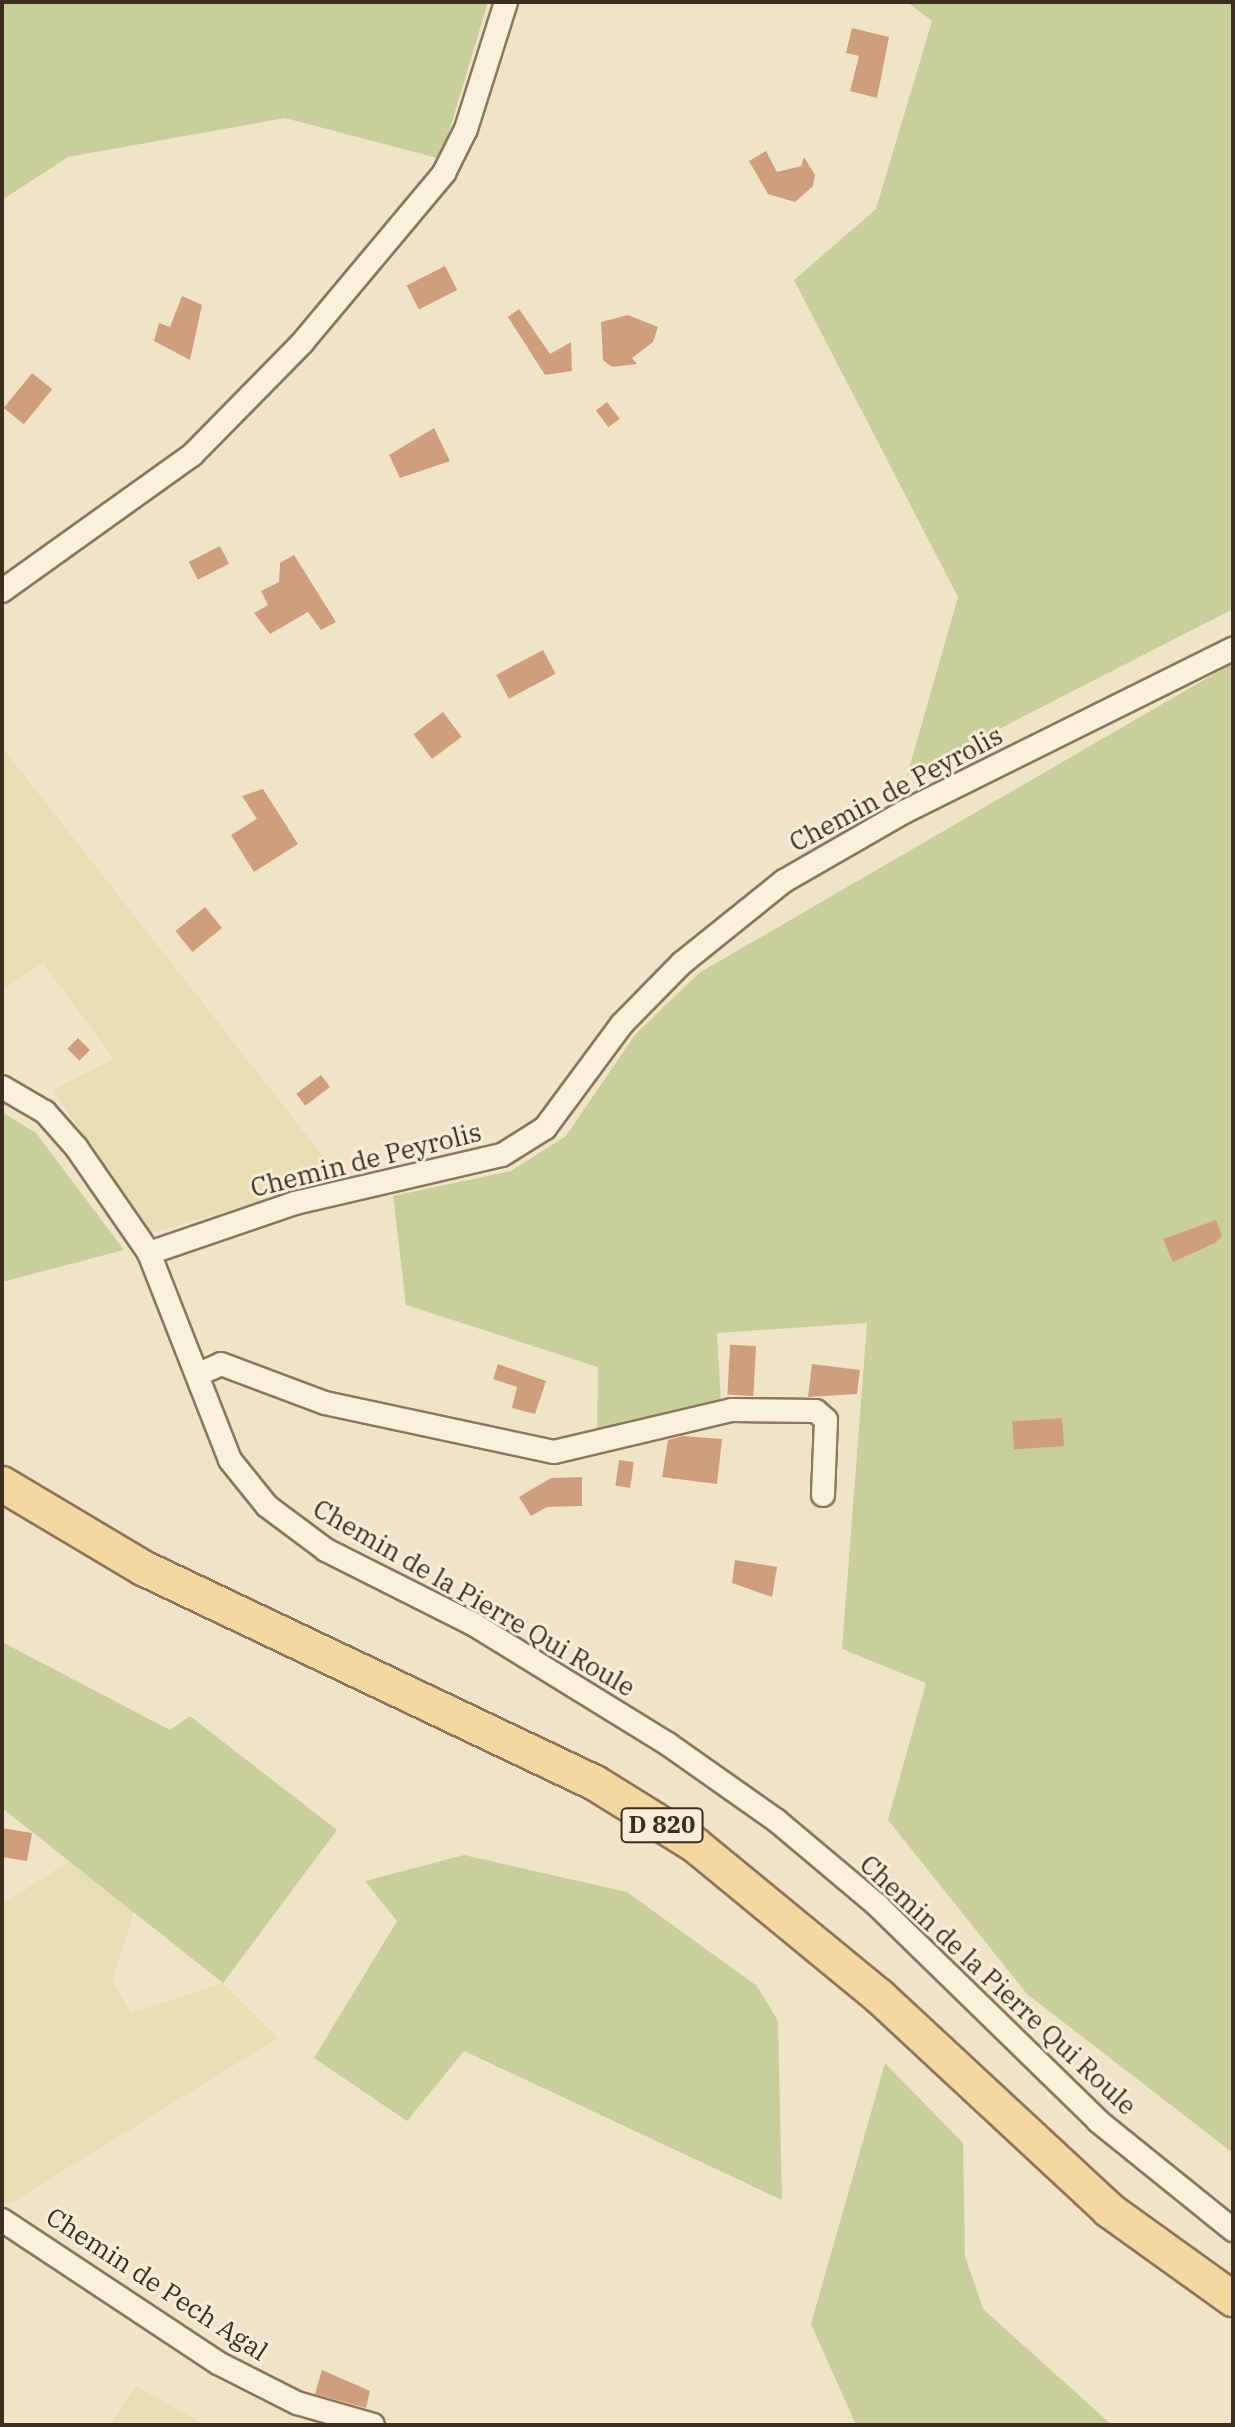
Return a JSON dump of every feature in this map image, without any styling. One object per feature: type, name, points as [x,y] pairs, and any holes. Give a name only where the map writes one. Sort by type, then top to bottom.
[{"type":"main road","name":"D 820","points":[[2,1484],[143,1568],[569,1769],[695,1845],[867,1985],[1109,2210],[1233,2299]]},
{"type":"street","points":[[2,591],[192,455],[302,343],[444,173],[466,129],[506,2]]},
{"type":"street","name":"Chemin de Peyrolis","points":[[149,1253],[295,1203],[502,1155],[545,1128],[622,1024],[682,963],[784,881],[904,812],[1233,649]]},
{"type":"street","points":[[2,1087],[45,1112],[76,1147],[149,1253]]},
{"type":"street","name":"Chemin de la Pierre Qui Roule","points":[[149,1253],[199,1374],[230,1460],[267,1506],[326,1550],[473,1624],[668,1744],[777,1821],[877,1905],[1098,2121],[1233,2230]]},
{"type":"street","points":[[199,1374],[221,1364],[325,1403],[554,1452],[732,1410],[816,1411],[826,1420],[823,1495]]},
{"type":"street","name":"Chemin de Pech Agal","points":[[2,2220],[218,2363],[297,2403],[373,2425]]},
{"type":"shaded area","points":[[2,747],[340,1178],[151,1233],[53,1090],[114,1059],[43,963],[2,989]]},
{"type":"shaded area","points":[[69,1861],[134,1912],[112,1981],[131,2013],[223,1983],[278,2038],[8,2205],[2,2201],[2,1905]]},
{"type":"shaded area","points":[[136,2386],[205,2425],[110,2425]]},
{"type":"green space","points":[[2,2],[488,2],[441,159],[285,118],[68,157],[2,200]]},
{"type":"green space","points":[[907,2],[1233,2],[1233,609],[907,776],[958,597],[794,280],[876,209],[932,21]]},
{"type":"green space","points":[[1233,663],[1233,2153],[1027,1994],[888,1820],[926,1683],[842,1649],[867,1323],[717,1333],[721,1402],[597,1439],[598,1367],[406,1305],[393,1196],[511,1171],[566,1136],[634,1036],[699,973]]},
{"type":"green space","points":[[2,1112],[36,1133],[124,1250],[2,1282]]},
{"type":"green space","points":[[2,1642],[170,1730],[190,1716],[337,1830],[223,1983],[2,1808]]},
{"type":"green space","points":[[464,1855],[627,1892],[757,1986],[778,2021],[782,2200],[464,2051],[407,2121],[314,2058],[397,1921],[365,1881]]},
{"type":"green space","points":[[885,2063],[963,2143],[965,2256],[983,2309],[1112,2425],[856,2425],[811,2324]]},
{"type":"building","points":[[852,28],[889,37],[877,98],[850,91],[859,56],[846,53]]},
{"type":"building","points":[[766,151],[777,172],[801,166],[804,157],[815,175],[813,186],[795,202],[768,194],[749,161]]},
{"type":"building","points":[[445,266],[457,290],[419,310],[407,286]]},
{"type":"building","points":[[182,296],[202,305],[190,360],[154,341],[159,323],[170,327]]},
{"type":"building","points":[[519,309],[550,354],[571,342],[572,371],[545,375],[508,317]]},
{"type":"building","points":[[628,315],[658,327],[653,342],[632,358],[637,364],[612,367],[603,360],[601,322]]},
{"type":"building","points":[[32,373],[52,389],[24,424],[4,408]]},
{"type":"building","points":[[607,402],[620,419],[608,427],[596,410]]},
{"type":"building","points":[[434,428],[450,461],[400,478],[389,455]]},
{"type":"building","points":[[220,546],[229,564],[198,580],[189,562]]},
{"type":"building","points":[[294,555],[336,622],[321,630],[308,612],[270,634],[254,613],[268,605],[261,591],[279,582],[280,563]]},
{"type":"building","points":[[543,650],[556,674],[509,699],[496,675]]},
{"type":"building","points":[[443,712],[462,737],[432,759],[413,734]]},
{"type":"building","points":[[263,789],[298,844],[254,872],[231,835],[257,819],[242,796]]},
{"type":"building","points":[[205,907],[222,928],[192,952],[175,931]]},
{"type":"building","points":[[78,1038],[90,1050],[79,1061],[67,1049]]},
{"type":"building","points":[[321,1075],[330,1087],[305,1106],[296,1094]]},
{"type":"building","points":[[1216,1220],[1222,1236],[1215,1243],[1173,1262],[1163,1239]]},
{"type":"building","points":[[730,1345],[756,1346],[753,1396],[727,1395]]},
{"type":"building","points":[[498,1364],[546,1381],[535,1414],[512,1408],[517,1387],[493,1379]]},
{"type":"building","points":[[812,1364],[860,1370],[857,1394],[808,1397]]},
{"type":"building","points":[[1062,1418],[1064,1446],[1014,1449],[1012,1421]]},
{"type":"building","points":[[683,1436],[722,1439],[717,1484],[662,1477],[668,1440]]},
{"type":"building","points":[[619,1460],[634,1462],[630,1488],[615,1486]]},
{"type":"building","points":[[582,1477],[582,1506],[547,1507],[531,1516],[519,1497],[551,1478]]},
{"type":"building","points":[[735,1560],[777,1567],[772,1597],[732,1583]]},
{"type":"building","points":[[2,1828],[32,1833],[27,1861],[2,1857]]},
{"type":"building","points":[[322,2370],[370,2391],[366,2408],[315,2394]]}]
